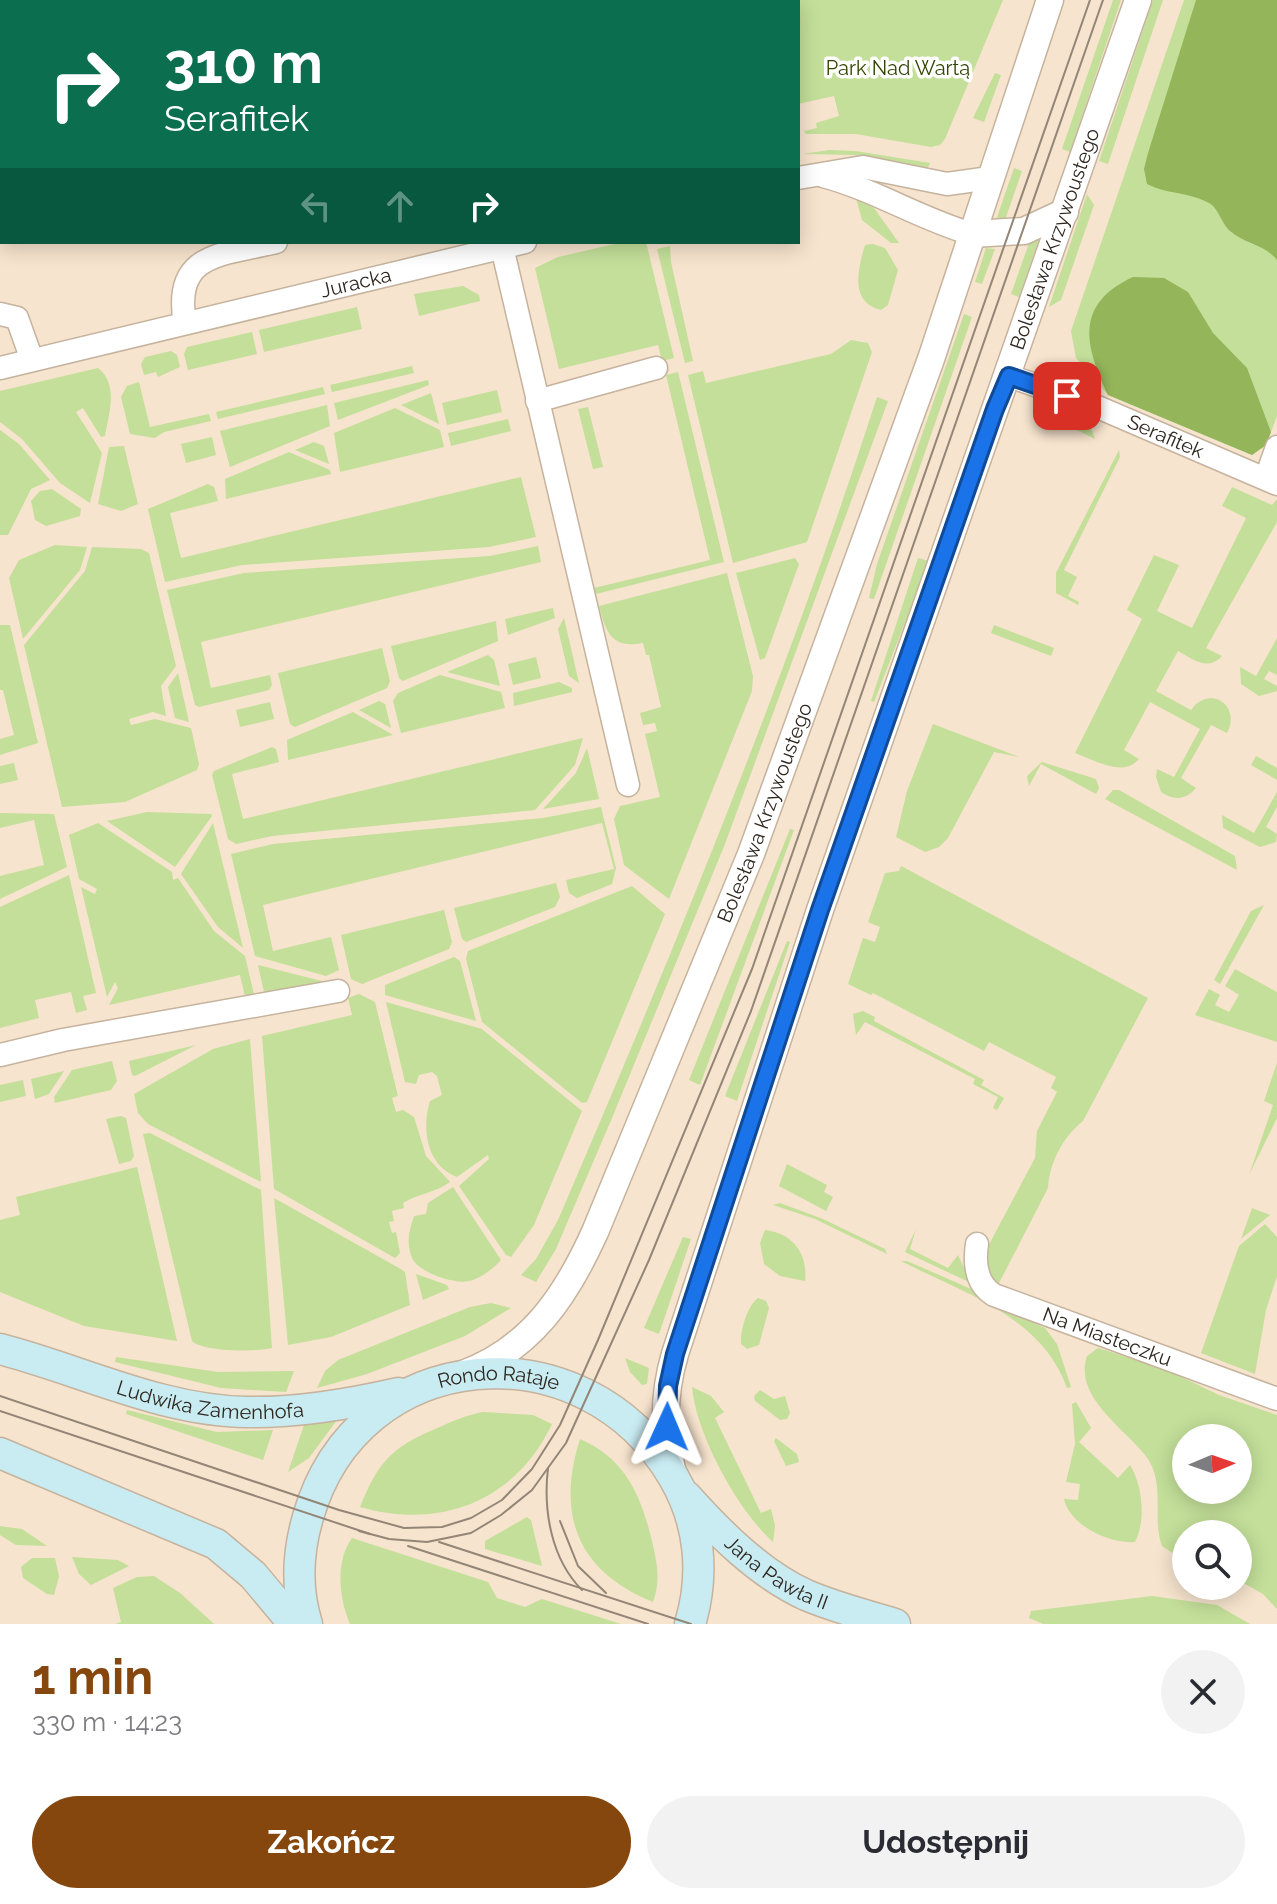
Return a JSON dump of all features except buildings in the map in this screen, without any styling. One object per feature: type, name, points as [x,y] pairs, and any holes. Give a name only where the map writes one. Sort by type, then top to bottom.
[{"type":"main road","name":"Ludwika Zamenhofa","points":[[0,1349],[101,1382],[176,1401],[247,1412],[365,1400],[436,1383]]},
{"type":"main road","name":"Rondo Rataje","points":[[307,1624],[300,1583],[302,1546],[311,1507],[325,1473],[344,1445],[376,1415],[436,1383],[487,1373],[517,1373],[558,1381],[588,1393],[635,1425],[678,1485],[698,1551],[697,1600],[690,1624]]},
{"type":"main road","points":[[0,1453],[216,1544],[253,1575],[294,1624]]},
{"type":"main road","name":"Jana Pawła II","points":[[678,1485],[717,1528],[776,1578],[823,1601],[895,1624]]},
{"type":"street","name":"Bolesława Krzywoustego","points":[[436,1383],[513,1350],[535,1328],[577,1271],[751,854],[931,359],[1050,0]]},
{"type":"street","name":"Bolesława Krzywoustego","points":[[678,1485],[667,1427],[670,1371],[820,910],[1138,0]]},
{"type":"street","points":[[808,176],[863,167],[947,184],[990,178]]},
{"type":"street","points":[[808,176],[873,192],[939,224],[972,234],[1024,231],[1065,212]]},
{"type":"street","points":[[185,323],[183,288],[189,271],[203,260],[268,244]]},
{"type":"street","name":"Juracka","points":[[0,368],[516,244]]},
{"type":"street","points":[[502,247],[628,785]]},
{"type":"street","points":[[0,314],[17,318],[24,330],[32,360]]},
{"type":"street","points":[[537,401],[656,368]]},
{"type":"street","name":"Serafitek","points":[[1009,376],[1093,405],[1272,481]]},
{"type":"street","points":[[1272,481],[1277,447]]},
{"type":"street","points":[[0,1055],[63,1040],[338,991]]},
{"type":"street","name":"Na Miasteczku","points":[[977,1244],[978,1275],[982,1285],[994,1295],[1277,1399]]},
{"type":"green space","name":"Park Nad Wartą","points":[[800,0],[1003,0],[940,145],[931,147],[856,134],[806,134],[804,131],[817,128],[816,123],[839,116],[834,96],[800,104]]},
{"type":"green space","points":[[1113,0],[1121,0],[1070,152],[1062,149]]},
{"type":"green space","points":[[1153,0],[1163,0],[1108,164],[1099,161]]},
{"type":"green space","points":[[1184,0],[1277,0],[1277,416],[1266,445],[1252,455],[1108,395],[1076,358],[1071,331]]},
{"type":"green space","points":[[1196,0],[1277,0],[1277,260],[1230,231],[1211,204],[1147,184],[1144,169],[1148,153]]},
{"type":"green space","points":[[995,73],[1001,75],[984,122],[973,118]]},
{"type":"green space","points":[[829,150],[856,151],[930,163],[926,172],[855,155],[803,154]]},
{"type":"green space","points":[[1014,168],[1022,171],[1004,223],[995,223]]},
{"type":"green space","points":[[1087,194],[1094,205],[1061,300],[1049,307]]},
{"type":"green space","points":[[856,198],[874,208],[899,243],[891,243],[862,220]]},
{"type":"green space","points":[[1040,237],[1019,297],[1011,294],[1029,243]]},
{"type":"green space","points":[[614,244],[646,244],[674,358],[662,361],[658,345],[559,369],[535,268],[558,257]]},
{"type":"green space","points":[[865,245],[885,248],[898,270],[888,305],[881,310],[864,300],[858,284]]},
{"type":"green space","points":[[670,246],[693,361],[685,363],[657,249]]},
{"type":"green space","points":[[986,248],[995,249],[982,284],[975,282]]},
{"type":"green space","points":[[1133,277],[1164,278],[1188,292],[1213,333],[1247,368],[1271,432],[1266,445],[1252,455],[1108,395],[1094,359],[1090,327],[1093,313],[1101,300]]},
{"type":"green space","points":[[463,286],[479,295],[480,301],[419,316],[414,294]]},
{"type":"green space","points":[[357,307],[362,329],[264,352],[259,330]]},
{"type":"green space","points":[[964,314],[972,317],[874,599],[869,598],[877,564]]},
{"type":"green space","points":[[252,332],[257,354],[188,370],[184,354],[187,347]]},
{"type":"green space","points":[[851,340],[868,343],[872,352],[807,542],[733,563],[688,375],[703,371],[706,383],[831,354]]},
{"type":"green space","points":[[171,351],[177,355],[180,367],[158,377],[156,372],[144,375],[141,364],[145,357]]},
{"type":"green space","points":[[412,366],[414,373],[332,392],[330,385]]},
{"type":"green space","points":[[98,368],[109,383],[110,391],[105,436],[101,437],[83,408],[76,412],[102,453],[90,503],[60,483],[22,439],[0,422],[0,391]]},
{"type":"green space","points":[[678,372],[724,562],[596,594],[594,588],[710,560],[666,375]]},
{"type":"green space","points":[[428,380],[429,385],[338,420],[334,403]]},
{"type":"green space","points":[[139,382],[150,427],[209,414],[211,421],[164,432],[155,438],[130,434],[121,397],[127,386]]},
{"type":"green space","points":[[323,387],[325,394],[218,419],[216,412]]},
{"type":"green space","points":[[497,390],[502,412],[447,425],[442,403]]},
{"type":"green space","points":[[431,393],[439,424],[401,405]]},
{"type":"green space","points":[[877,397],[888,401],[725,844],[556,1249],[536,1282],[521,1275],[536,1259],[558,1220],[686,915],[806,606]]},
{"type":"green space","points":[[327,405],[330,426],[230,467],[220,431]]},
{"type":"green space","points":[[588,407],[603,467],[593,469],[578,409]]},
{"type":"green space","points":[[395,408],[440,430],[444,447],[340,472],[334,433]]},
{"type":"green space","points":[[1052,408],[1090,425],[1095,439],[1049,416]]},
{"type":"green space","points":[[508,419],[511,431],[451,446],[448,433]]},
{"type":"green space","points":[[0,430],[19,444],[50,480],[31,489],[8,535],[0,535]]},
{"type":"green space","points":[[212,437],[216,455],[186,463],[181,444]]},
{"type":"green space","points":[[314,442],[324,446],[329,464],[295,450]]},
{"type":"green space","points":[[124,446],[138,504],[121,511],[98,504],[109,447]]},
{"type":"green space","points":[[1119,450],[1120,457],[1064,570],[1077,577],[1068,596],[1079,602],[1078,605],[1056,593],[1056,573]]},
{"type":"green space","points":[[289,452],[330,470],[331,474],[226,499],[225,479]]},
{"type":"green space","points":[[521,477],[536,537],[489,547],[242,565],[165,582],[148,509],[208,484],[214,487],[218,501],[170,513],[181,558]]},
{"type":"green space","points":[[1232,487],[1272,505],[1277,499],[1277,522],[1206,648],[1222,656],[1205,664],[1178,651],[1156,691],[1191,710],[1198,702],[1214,698],[1227,707],[1230,714],[1227,733],[1211,725],[1181,778],[1196,788],[1184,797],[1175,798],[1161,792],[1157,769],[1174,777],[1200,729],[1150,702],[1124,750],[1139,759],[1132,764],[1125,767],[1108,766],[1075,753],[1142,619],[1127,610],[1154,555],[1179,565],[1157,611],[1192,628],[1246,518],[1222,506]]},
{"type":"green space","points":[[52,489],[81,509],[80,516],[46,526],[35,520],[31,501],[40,491]]},
{"type":"green space","points":[[55,545],[87,547],[80,570],[23,639],[9,578],[19,560]]},
{"type":"green space","points":[[538,546],[541,562],[201,642],[211,688],[270,675],[272,685],[269,690],[199,707],[195,705],[167,590],[244,573],[490,556]]},
{"type":"green space","points":[[92,547],[141,549],[149,553],[176,666],[161,686],[166,716],[153,712],[129,719],[131,725],[155,719],[191,728],[199,764],[197,770],[125,802],[62,807],[24,645],[85,571]]},
{"type":"green space","points":[[795,558],[799,564],[765,658],[760,660],[736,573]]},
{"type":"green space","points":[[918,558],[929,561],[874,702],[871,701]]},
{"type":"green space","points":[[727,573],[753,676],[752,691],[669,899],[624,865],[614,819],[620,806],[660,797],[645,734],[657,731],[655,723],[643,725],[640,713],[661,707],[649,655],[646,655],[643,643],[624,644],[612,637],[599,606]]},
{"type":"green space","points":[[553,608],[555,618],[508,635],[505,619]]},
{"type":"green space","points":[[564,618],[579,683],[569,676],[558,629]]},
{"type":"green space","points":[[496,621],[498,641],[403,681],[399,678],[391,646]]},
{"type":"green space","points":[[0,625],[10,625],[38,743],[0,755],[0,739],[14,735],[3,690],[0,690]]},
{"type":"green space","points":[[994,625],[1054,648],[1051,656],[991,633]]},
{"type":"green space","points":[[1277,638],[1277,675],[1269,671],[1264,679],[1277,686],[1277,691],[1259,696],[1241,684],[1240,667],[1256,676]]},
{"type":"green space","points":[[382,648],[390,681],[387,688],[295,727],[290,724],[278,673]]},
{"type":"green space","points":[[488,655],[494,660],[500,686],[447,672]]},
{"type":"green space","points":[[536,657],[541,678],[513,685],[508,664]]},
{"type":"green space","points":[[178,673],[189,722],[175,718],[168,687]]},
{"type":"green space","points":[[440,675],[501,692],[505,708],[401,733],[393,701],[398,693]]},
{"type":"green space","points":[[559,682],[572,688],[572,692],[514,706],[513,693]]},
{"type":"green space","points":[[379,701],[385,704],[391,728],[359,710]]},
{"type":"green space","points":[[270,702],[274,719],[240,727],[236,710]]},
{"type":"green space","points":[[353,712],[393,735],[288,760],[287,740]]},
{"type":"green space","points":[[933,724],[1019,757],[994,752],[948,838],[939,847],[925,852],[896,837],[907,791]]},
{"type":"green space","points":[[583,738],[575,765],[535,810],[272,836],[236,844],[228,839],[212,775],[214,771],[272,747],[276,749],[279,762],[232,774],[243,819]]},
{"type":"green space","points":[[587,748],[599,799],[543,809],[576,773]]},
{"type":"green space","points":[[1256,756],[1277,768],[1277,780],[1251,765]]},
{"type":"green space","points":[[1042,762],[1096,779],[1099,788],[1096,794],[1041,764],[1029,786],[1027,776]]},
{"type":"green space","points":[[14,763],[18,780],[0,784],[0,766]]},
{"type":"green space","points":[[1113,790],[1119,790],[1235,856],[1237,870],[1105,799]]},
{"type":"green space","points":[[1277,792],[1277,807],[1266,827],[1277,834],[1276,842],[1260,847],[1223,828],[1222,815],[1254,833]]},
{"type":"green space","points":[[601,807],[616,868],[612,884],[577,898],[569,893],[566,880],[614,869],[602,823],[263,905],[273,951],[331,937],[339,970],[326,976],[255,956],[231,854],[273,844],[543,818]]},
{"type":"green space","points":[[147,812],[212,816],[175,867],[107,821]]},
{"type":"green space","points":[[0,813],[54,814],[67,867],[0,899],[0,876],[44,865],[34,820],[0,828]]},
{"type":"green space","points":[[98,823],[172,872],[173,880],[178,878],[214,931],[245,956],[255,999],[246,1001],[240,975],[109,1005],[118,988],[115,982],[107,997],[81,887],[95,894],[97,889],[79,879],[69,835]]},
{"type":"green space","points":[[213,823],[243,948],[218,927],[181,874]]},
{"type":"green space","points":[[790,829],[794,830],[700,1085],[689,1080]]},
{"type":"green space","points":[[901,866],[1148,998],[1083,1121],[1058,1151],[1048,1188],[996,1289],[989,1282],[984,1254],[1035,1158],[1037,1131],[1057,1092],[1051,1088],[1056,1077],[989,1042],[984,1051],[873,993],[871,995],[848,984],[863,938],[875,942],[880,927],[868,922],[885,873],[899,871]]},
{"type":"green space","points":[[69,875],[96,993],[83,996],[87,1010],[76,1013],[71,992],[35,1000],[39,1018],[0,1028],[0,907]]},
{"type":"green space","points":[[556,883],[560,897],[555,907],[466,942],[462,939],[454,908]]},
{"type":"green space","points":[[632,886],[665,914],[587,1102],[582,1103],[482,1022],[466,959],[468,951]]},
{"type":"green space","points":[[1264,905],[1220,984],[1214,980],[1251,911]]},
{"type":"green space","points":[[444,910],[452,942],[449,949],[362,984],[351,979],[341,935]]},
{"type":"green space","points":[[787,941],[790,942],[737,1101],[725,1096]]},
{"type":"green space","points":[[454,957],[460,961],[476,1021],[385,995],[385,985]]},
{"type":"green space","points":[[258,965],[326,982],[265,997]]},
{"type":"green space","points":[[1235,969],[1277,992],[1277,1042],[1195,1015],[1209,989],[1220,995],[1215,1005],[1229,1012],[1239,995],[1225,986]]},
{"type":"green space","points":[[359,994],[375,1002],[398,1096],[392,1098],[396,1112],[403,1110],[414,1117],[426,1156],[450,1182],[403,1203],[404,1208],[392,1211],[394,1221],[389,1222],[392,1233],[396,1232],[400,1253],[395,1258],[274,1189],[262,1036],[352,1015],[348,998]]},
{"type":"green space","points":[[386,1002],[482,1029],[582,1111],[534,1225],[511,1257],[506,1255],[459,1186],[489,1159],[488,1155],[457,1177],[438,1164],[432,1154],[426,1122],[430,1101],[442,1095],[437,1076],[432,1072],[419,1075],[416,1084],[405,1082]]},
{"type":"green space","points":[[863,1011],[875,1017],[874,1021],[984,1080],[981,1085],[1004,1098],[997,1110],[993,1108],[998,1097],[973,1084],[975,1079],[865,1022],[856,1035],[853,1014]]},
{"type":"green space","points":[[250,1039],[261,1182],[148,1124],[138,1113],[134,1094],[213,1049]]},
{"type":"green space","points":[[196,1045],[135,1076],[132,1075],[129,1061]]},
{"type":"green space","points":[[112,1061],[117,1081],[111,1090],[55,1103],[54,1097],[72,1070]]},
{"type":"green space","points":[[1277,1063],[1277,1118],[1249,1175],[1273,1105],[1264,1101]]},
{"type":"green space","points":[[64,1071],[49,1094],[35,1099],[31,1079]]},
{"type":"green space","points":[[23,1080],[26,1096],[0,1102],[0,1085]]},
{"type":"green space","points":[[126,1118],[134,1156],[131,1161],[119,1164],[106,1119]]},
{"type":"green space","points":[[150,1133],[261,1190],[272,1348],[218,1349],[192,1341],[143,1134]]},
{"type":"green space","points":[[787,1164],[827,1185],[824,1192],[833,1197],[826,1211],[779,1186]]},
{"type":"green space","points":[[137,1167],[177,1341],[84,1326],[0,1292],[0,1220],[20,1215],[16,1197]]},
{"type":"green space","points":[[453,1187],[501,1260],[478,1278],[463,1282],[421,1268],[412,1258],[409,1247],[414,1216],[426,1214],[428,1203]]},
{"type":"green space","points":[[274,1198],[405,1272],[410,1305],[331,1337],[288,1345]]},
{"type":"green space","points":[[780,1203],[823,1219],[885,1249],[887,1254],[815,1219],[773,1205]]},
{"type":"green space","points":[[1252,1208],[1270,1215],[1241,1239]]},
{"type":"green space","points":[[1265,1224],[1277,1237],[1277,1276],[1266,1310],[1255,1374],[1201,1353],[1239,1246]]},
{"type":"green space","points":[[916,1229],[910,1249],[948,1268],[958,1255],[971,1283],[905,1252]]},
{"type":"green space","points":[[765,1230],[783,1235],[797,1246],[804,1262],[805,1281],[780,1276],[764,1264],[760,1243]]},
{"type":"green space","points":[[683,1237],[691,1239],[659,1334],[644,1328]]},
{"type":"green space","points":[[901,1261],[978,1292],[992,1303],[1045,1328],[1057,1344],[1071,1387],[1067,1388],[1055,1363],[1039,1342],[1020,1325],[974,1296]]},
{"type":"green space","points":[[416,1274],[447,1285],[449,1289],[423,1300]]},
{"type":"green space","points":[[758,1298],[766,1301],[769,1308],[759,1345],[747,1349],[741,1344],[743,1326]]},
{"type":"green space","points":[[491,1303],[511,1308],[465,1336],[367,1374],[317,1388],[325,1371],[338,1360],[470,1307]]},
{"type":"green space","points":[[1098,1348],[1165,1369],[1219,1395],[1277,1415],[1277,1609],[1263,1594],[1252,1588],[1252,1520],[1172,1520],[1172,1553],[1162,1546],[1152,1466],[1103,1411],[1087,1385],[1087,1356]]},
{"type":"green space","points":[[116,1357],[218,1372],[294,1371],[286,1392],[221,1388],[115,1362]]},
{"type":"green space","points":[[625,1358],[649,1368],[647,1384],[642,1385],[630,1372]]},
{"type":"green space","points":[[692,1387],[711,1396],[724,1412],[715,1418],[761,1513],[771,1509],[775,1526],[773,1542],[733,1492],[710,1449],[701,1427]]},
{"type":"green space","points":[[760,1390],[774,1399],[785,1396],[790,1413],[787,1419],[780,1420],[755,1401],[754,1396]]},
{"type":"green space","points":[[1076,1402],[1091,1428],[1079,1442],[1118,1478],[1130,1465],[1134,1473],[1142,1514],[1135,1542],[1114,1540],[1092,1531],[1068,1509],[1064,1499],[1078,1500],[1080,1484],[1066,1482],[1075,1444],[1072,1404]]},
{"type":"green space","points":[[127,1410],[217,1432],[273,1430],[263,1460],[126,1414]]},
{"type":"green space","points":[[483,1412],[533,1415],[552,1424],[518,1473],[496,1491],[472,1503],[419,1515],[360,1507],[373,1479],[396,1450],[435,1429]]},
{"type":"green space","points":[[337,1420],[309,1458],[288,1472],[305,1422]]},
{"type":"green space","points":[[776,1438],[797,1454],[799,1462],[786,1466],[774,1441]]},
{"type":"green space","points":[[580,1439],[609,1457],[637,1494],[657,1564],[658,1579],[653,1602],[606,1574],[590,1557],[579,1537],[571,1492]]},
{"type":"green space","points":[[527,1517],[531,1520],[542,1566],[485,1549],[485,1541]]},
{"type":"green space","points":[[0,1526],[22,1529],[47,1546],[16,1545],[0,1535]]},
{"type":"green space","points":[[352,1538],[488,1582],[497,1598],[525,1607],[542,1599],[621,1624],[350,1624],[340,1580],[343,1558]]},
{"type":"green space","points":[[72,1557],[118,1560],[129,1566],[91,1585],[79,1574]]},
{"type":"green space","points":[[32,1558],[55,1558],[59,1576],[54,1595],[47,1594],[23,1578],[21,1567]]},
{"type":"green space","points":[[154,1576],[180,1593],[214,1624],[115,1624],[121,1622],[113,1588],[137,1577]]},
{"type":"green space","points":[[1152,1596],[1217,1605],[1250,1624],[1043,1624],[1029,1618],[1031,1611]]},
{"type":"tram line","points":[[0,1396],[339,1510],[404,1528],[442,1527],[471,1518],[502,1500],[532,1469],[560,1425],[598,1340],[752,969],[1090,0]]},
{"type":"tram line","points":[[359,1531],[389,1539],[427,1542],[471,1533],[501,1515],[532,1490],[566,1443],[649,1260],[751,1011],[1103,0]]},
{"type":"tram line","points":[[0,1411],[370,1534]]},
{"type":"tram line","points":[[548,1468],[548,1517],[556,1549],[571,1578],[582,1590]]},
{"type":"tram line","points":[[560,1521],[578,1566],[606,1593]]},
{"type":"tram line","points":[[439,1542],[691,1624]]},
{"type":"tram line","points":[[408,1546],[648,1624]]},
{"type":"route","points":[[667,1427],[668,1386],[675,1354],[737,1173],[820,910],[995,409],[1009,376],[1067,396]]}]
